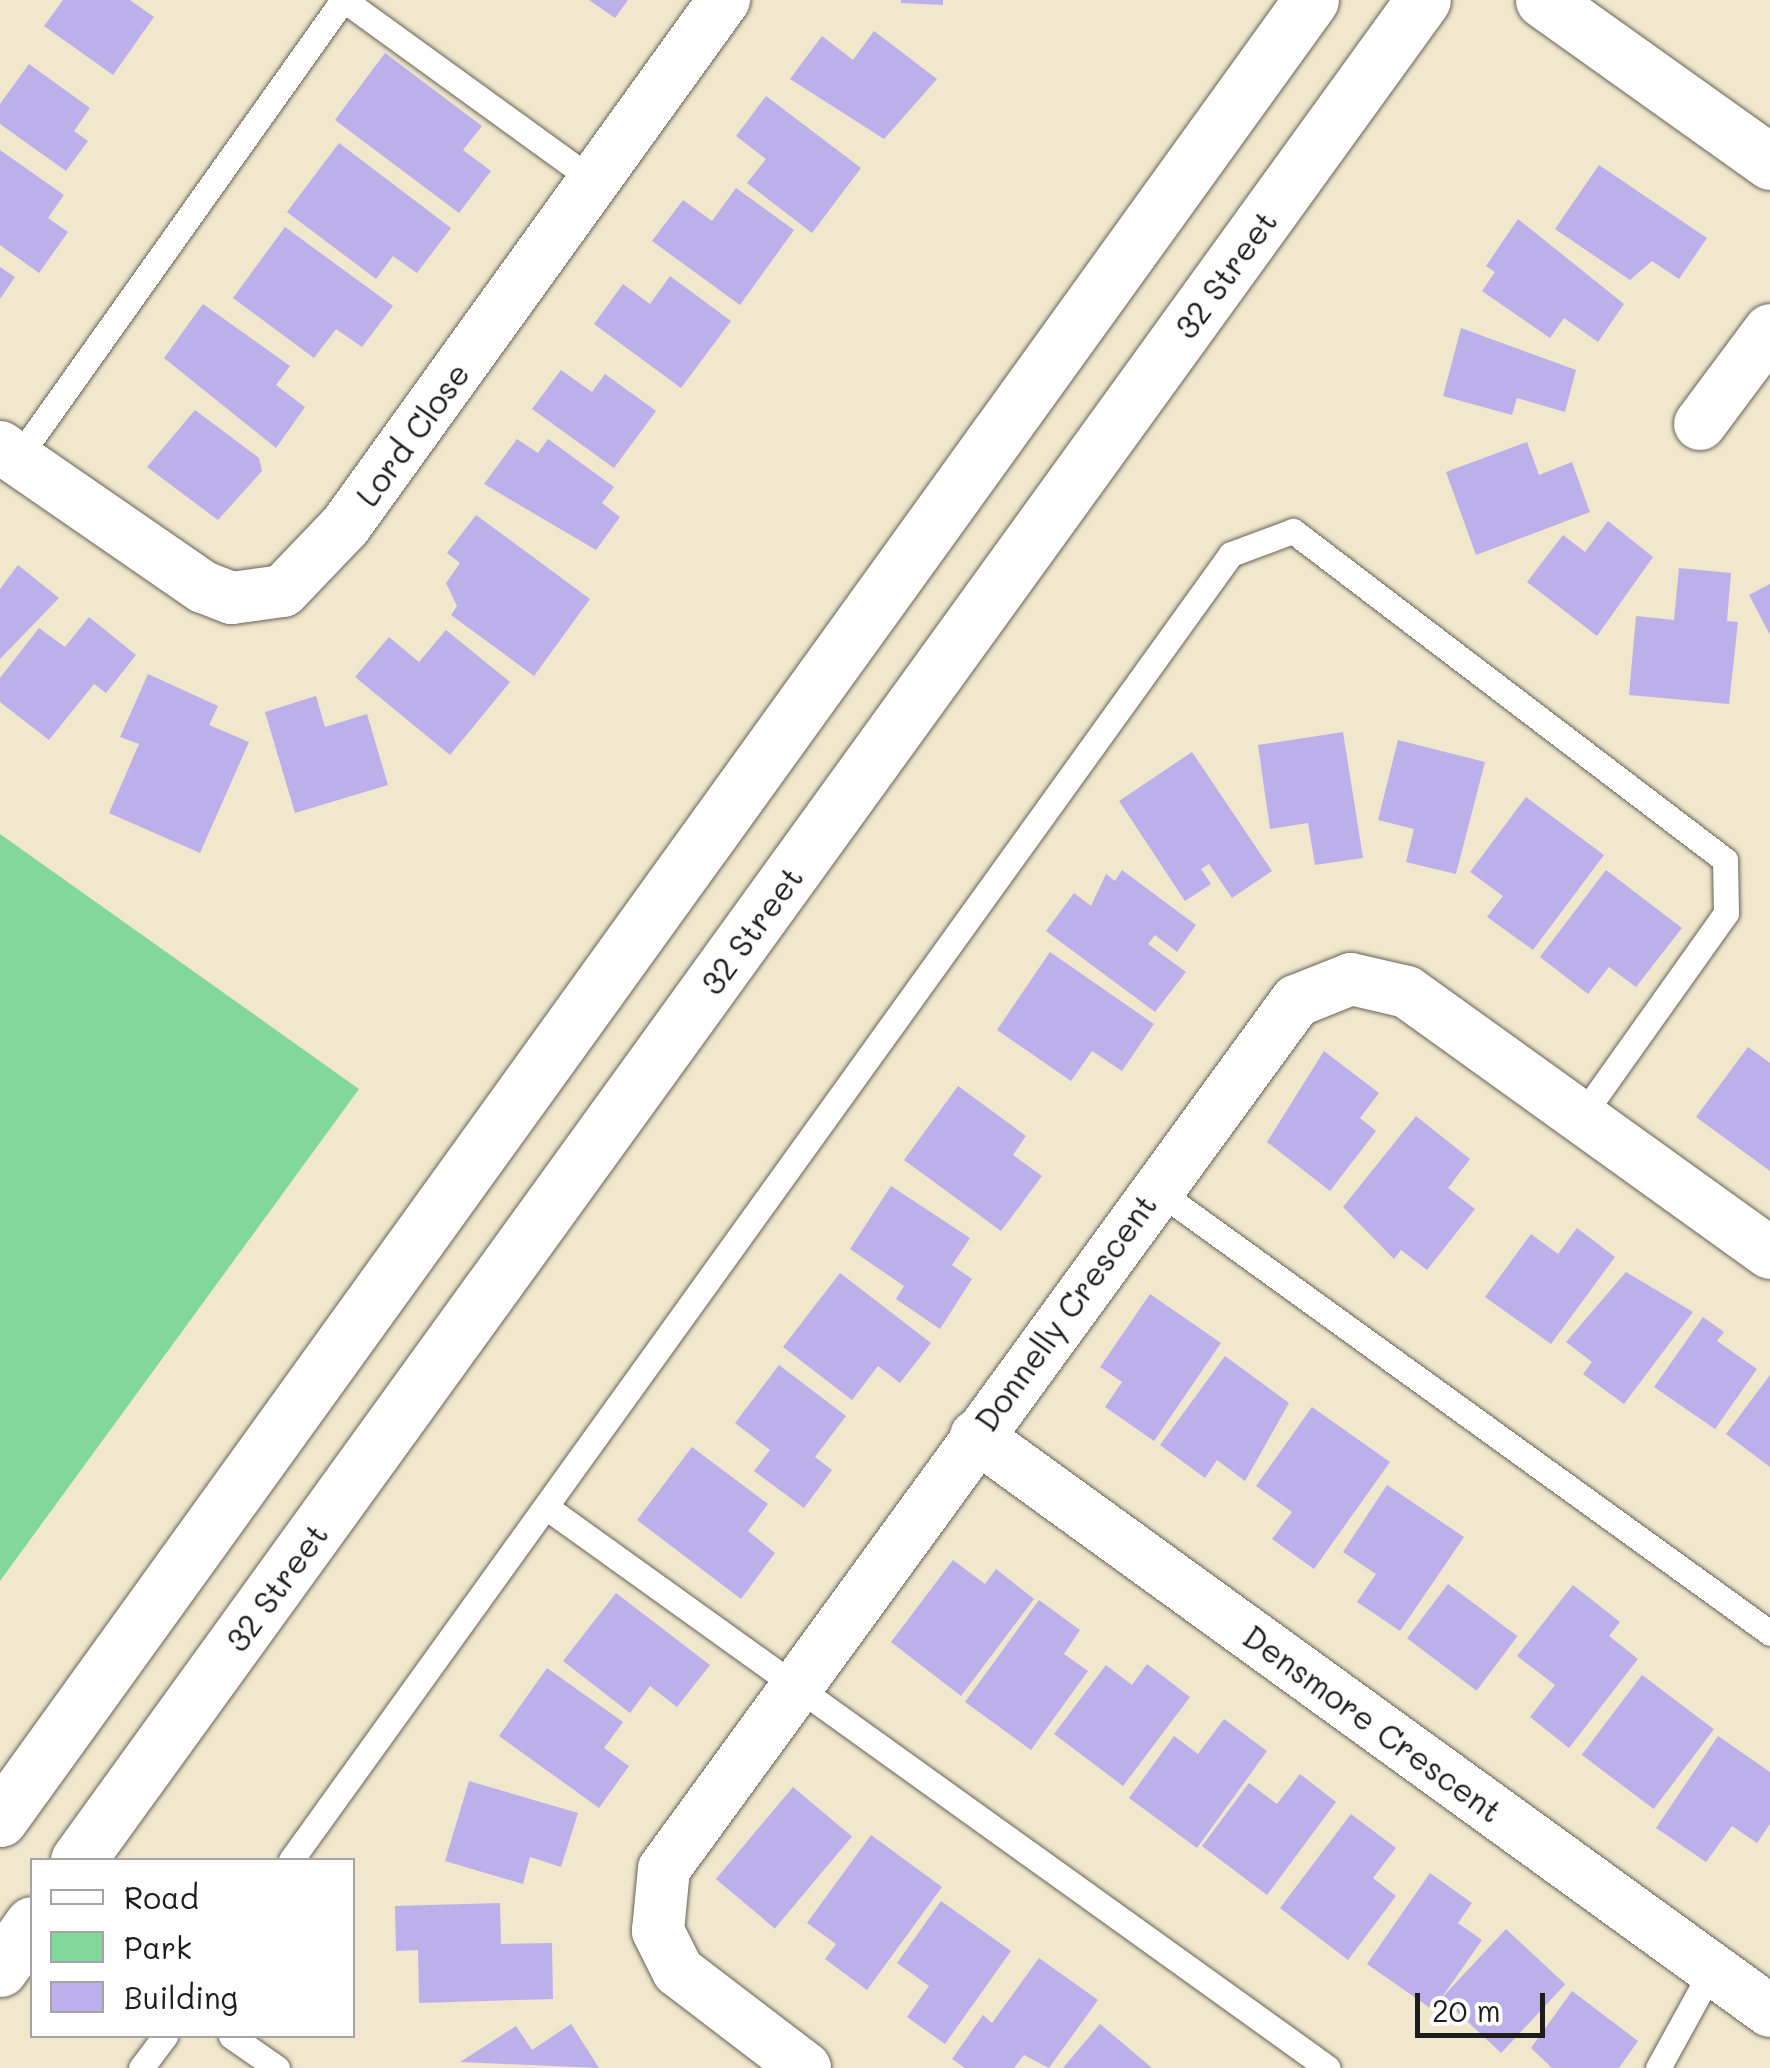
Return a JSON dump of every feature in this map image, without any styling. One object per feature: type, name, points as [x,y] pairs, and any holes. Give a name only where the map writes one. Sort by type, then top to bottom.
[{"type":"street","name":"Lord Close","points":[[9,453],[203,587],[232,598],[282,591],[311,570],[724,0]]},
{"type":"street","points":[[0,1818],[1312,0]]},
{"type":"street","name":"32 Street","points":[[79,1858],[1423,0]]},
{"type":"street","points":[[1543,0],[1770,162]]},
{"type":"street","points":[[1700,424],[1770,330]]},
{"type":"street","name":"Donnelly Crescent","points":[[804,2068],[691,1985],[665,1951],[656,1912],[676,1847],[1276,1020],[1321,986],[1351,978],[1407,992],[1770,1253]]},
{"type":"street","name":"Densmore Crescent","points":[[976,1436],[1770,2011]]},
{"type":"street","points":[[0,1969],[30,1927]]},
{"type":"lane","points":[[9,453],[344,0],[595,182]]},
{"type":"lane","points":[[292,1858],[1231,554],[1293,531],[1725,860],[1726,913],[1581,1118]]},
{"type":"lane","points":[[1154,1188],[1770,1633]]},
{"type":"lane","points":[[546,1507],[1328,2068]]},
{"type":"lane","points":[[1658,2068],[1713,1968]]},
{"type":"lane","points":[[141,2068],[163,2038]]},
{"type":"lane","points":[[235,2038],[277,2068]]},
{"type":"green space","points":[[0,834],[359,1089],[0,1581]]},
{"type":"building","points":[[63,0],[130,0],[154,17],[113,75],[44,26]]},
{"type":"building","points":[[589,0],[628,0],[615,18]]},
{"type":"building","points":[[943,0],[943,5],[901,3]]},
{"type":"building","points":[[874,31],[937,79],[884,139],[790,79],[822,36],[853,60]]},
{"type":"building","points":[[385,53],[482,126],[463,150],[491,171],[459,213],[335,120]]},
{"type":"building","points":[[29,64],[90,108],[74,131],[88,141],[66,171],[0,124],[0,104]]},
{"type":"building","points":[[766,96],[861,168],[812,233],[747,183],[766,159],[736,136]]},
{"type":"building","points":[[339,143],[451,228],[417,273],[393,256],[376,279],[287,212]]},
{"type":"building","points":[[0,150],[64,195],[48,218],[68,232],[39,273],[0,245]]},
{"type":"building","points":[[1599,165],[1707,238],[1679,279],[1652,261],[1630,280],[1555,229]]},
{"type":"building","points":[[736,188],[794,230],[740,305],[652,241],[683,200],[712,221]]},
{"type":"building","points":[[1518,219],[1624,304],[1598,342],[1564,318],[1550,338],[1482,291],[1495,272],[1486,266]]},
{"type":"building","points":[[285,227],[393,306],[362,347],[336,329],[314,358],[233,298]]},
{"type":"building","points":[[0,267],[15,277],[0,299]]},
{"type":"building","points":[[670,276],[731,321],[681,388],[594,324],[623,284],[650,304]]},
{"type":"building","points":[[203,304],[290,366],[276,385],[305,407],[276,448],[164,358]]},
{"type":"building","points":[[1461,328],[1576,370],[1565,412],[1517,398],[1512,415],[1443,396]]},
{"type":"building","points":[[561,370],[592,392],[605,374],[656,411],[614,468],[532,409]]},
{"type":"building","points":[[195,410],[259,458],[262,471],[218,520],[147,467]]},
{"type":"building","points":[[517,439],[538,453],[548,439],[614,487],[602,503],[620,517],[596,550],[484,484]]},
{"type":"building","points":[[1527,442],[1539,475],[1572,462],[1590,512],[1476,555],[1446,472]]},
{"type":"building","points":[[476,515],[590,599],[534,676],[451,615],[457,606],[446,583],[460,563],[447,553]]},
{"type":"building","points":[[1608,521],[1653,557],[1597,636],[1527,582],[1563,535],[1585,552]]},
{"type":"building","points":[[18,565],[59,598],[0,659],[0,589]]},
{"type":"building","points":[[1679,568],[1731,573],[1727,621],[1738,622],[1729,704],[1629,695],[1636,616],[1674,620]]},
{"type":"building","points":[[1770,584],[1770,635],[1749,595]]},
{"type":"building","points":[[89,617],[136,655],[106,693],[94,684],[49,740],[0,702],[0,678],[39,628],[65,647]]},
{"type":"building","points":[[446,630],[510,682],[450,755],[355,677],[389,637],[419,662]]},
{"type":"building","points":[[148,674],[218,706],[209,725],[249,742],[200,853],[109,813],[139,744],[120,737]]},
{"type":"building","points":[[316,696],[325,727],[367,714],[388,785],[295,813],[265,712]]},
{"type":"building","points":[[1343,732],[1363,858],[1315,865],[1308,823],[1270,829],[1258,745]]},
{"type":"building","points":[[1398,740],[1485,762],[1456,874],[1406,862],[1414,829],[1378,820]]},
{"type":"building","points":[[1192,752],[1272,871],[1232,898],[1209,864],[1201,869],[1211,884],[1185,901],[1119,801]]},
{"type":"building","points":[[1526,797],[1604,855],[1533,950],[1487,917],[1503,896],[1470,872]]},
{"type":"building","points":[[1122,870],[1196,925],[1177,952],[1155,935],[1148,944],[1186,972],[1155,1012],[1046,931],[1074,893],[1091,906],[1106,874],[1115,881]]},
{"type":"building","points":[[1606,870],[1682,928],[1636,987],[1609,967],[1588,994],[1540,957]]},
{"type":"building","points":[[1050,952],[1154,1024],[1122,1071],[1092,1051],[1071,1081],[997,1030]]},
{"type":"building","points":[[1748,1047],[1770,1063],[1770,1171],[1696,1117]]},
{"type":"building","points":[[1324,1051],[1379,1093],[1360,1118],[1376,1131],[1330,1191],[1267,1142]]},
{"type":"building","points":[[958,1086],[1026,1136],[1013,1155],[1042,1176],[1001,1231],[904,1160]]},
{"type":"building","points":[[1416,1116],[1470,1159],[1448,1188],[1475,1209],[1427,1270],[1401,1250],[1394,1259],[1343,1207]]},
{"type":"building","points":[[891,1186],[970,1238],[952,1265],[972,1279],[940,1329],[896,1299],[904,1286],[850,1249]]},
{"type":"building","points":[[1577,1228],[1615,1257],[1551,1344],[1485,1297],[1531,1234],[1558,1254]]},
{"type":"building","points":[[1626,1272],[1693,1312],[1624,1404],[1583,1374],[1592,1362],[1566,1342]]},
{"type":"building","points":[[840,1273],[931,1343],[900,1383],[878,1366],[852,1400],[783,1347]]},
{"type":"building","points":[[1150,1294],[1221,1343],[1154,1441],[1105,1407],[1122,1382],[1100,1367]]},
{"type":"building","points":[[1703,1317],[1724,1332],[1717,1341],[1757,1369],[1715,1429],[1654,1387]]},
{"type":"building","points":[[1225,1356],[1289,1403],[1245,1481],[1217,1460],[1205,1478],[1160,1445]]},
{"type":"building","points":[[779,1365],[846,1416],[815,1457],[832,1470],[804,1508],[754,1471],[770,1450],[735,1423]]},
{"type":"building","points":[[1770,1375],[1770,1467],[1726,1434]]},
{"type":"building","points":[[1312,1407],[1390,1462],[1314,1569],[1272,1539],[1292,1512],[1256,1486]]},
{"type":"building","points":[[692,1447],[768,1504],[748,1531],[775,1553],[741,1599],[637,1520]]},
{"type":"building","points":[[1387,1485],[1464,1537],[1400,1631],[1357,1602],[1376,1574],[1343,1552]]},
{"type":"building","points":[[953,1560],[985,1584],[996,1569],[1034,1599],[961,1696],[891,1642]]},
{"type":"building","points":[[1448,1584],[1517,1636],[1477,1691],[1407,1638]]},
{"type":"building","points":[[1573,1585],[1620,1622],[1609,1636],[1638,1659],[1569,1748],[1530,1717],[1555,1685],[1517,1656]]},
{"type":"building","points":[[616,1593],[710,1665],[677,1707],[650,1686],[630,1713],[563,1661]]},
{"type":"building","points":[[1039,1600],[1080,1630],[1064,1654],[1088,1671],[1031,1750],[965,1702]]},
{"type":"building","points":[[1147,1664],[1190,1697],[1123,1786],[1054,1734],[1106,1665],[1132,1685]]},
{"type":"building","points":[[547,1668],[623,1722],[604,1748],[629,1766],[599,1808],[499,1736]]},
{"type":"building","points":[[1642,1675],[1714,1729],[1654,1809],[1582,1755]]},
{"type":"building","points":[[1224,1719],[1267,1751],[1197,1848],[1129,1798],[1174,1736],[1198,1754]]},
{"type":"building","points":[[1718,1736],[1770,1772],[1770,1824],[1757,1843],[1732,1826],[1706,1862],[1656,1828]]},
{"type":"building","points":[[1300,1774],[1336,1802],[1267,1895],[1202,1846],[1249,1783],[1277,1804]]},
{"type":"building","points":[[469,1781],[578,1813],[561,1867],[530,1857],[523,1884],[445,1861]]},
{"type":"building","points":[[793,1787],[852,1836],[775,1928],[716,1879]]},
{"type":"building","points":[[1351,1814],[1396,1848],[1373,1878],[1396,1896],[1348,1960],[1280,1908]]},
{"type":"building","points":[[871,1835],[942,1887],[867,1990],[825,1959],[836,1944],[807,1923]]},
{"type":"building","points":[[1430,1873],[1472,1903],[1458,1923],[1482,1940],[1433,2010],[1367,1964]]},
{"type":"building","points":[[941,1901],[1011,1951],[945,2044],[907,2017],[929,1986],[897,1963]]},
{"type":"building","points":[[500,1903],[501,1944],[552,1943],[553,1999],[419,2003],[418,1950],[396,1951],[395,1906]]},
{"type":"building","points":[[1506,1929],[1565,1984],[1501,2053],[1442,1998]]},
{"type":"building","points":[[1039,1958],[1098,2000],[1049,2068],[1024,2055],[1014,2068],[965,2068],[952,2059],[983,2015],[992,2023]]},
{"type":"building","points":[[1572,1991],[1638,2041],[1619,2068],[1552,2068],[1531,2048]]},
{"type":"building","points":[[571,2024],[599,2068],[460,2062],[516,2026],[532,2050]]},
{"type":"building","points":[[1100,2024],[1152,2068],[1063,2068]]}]
